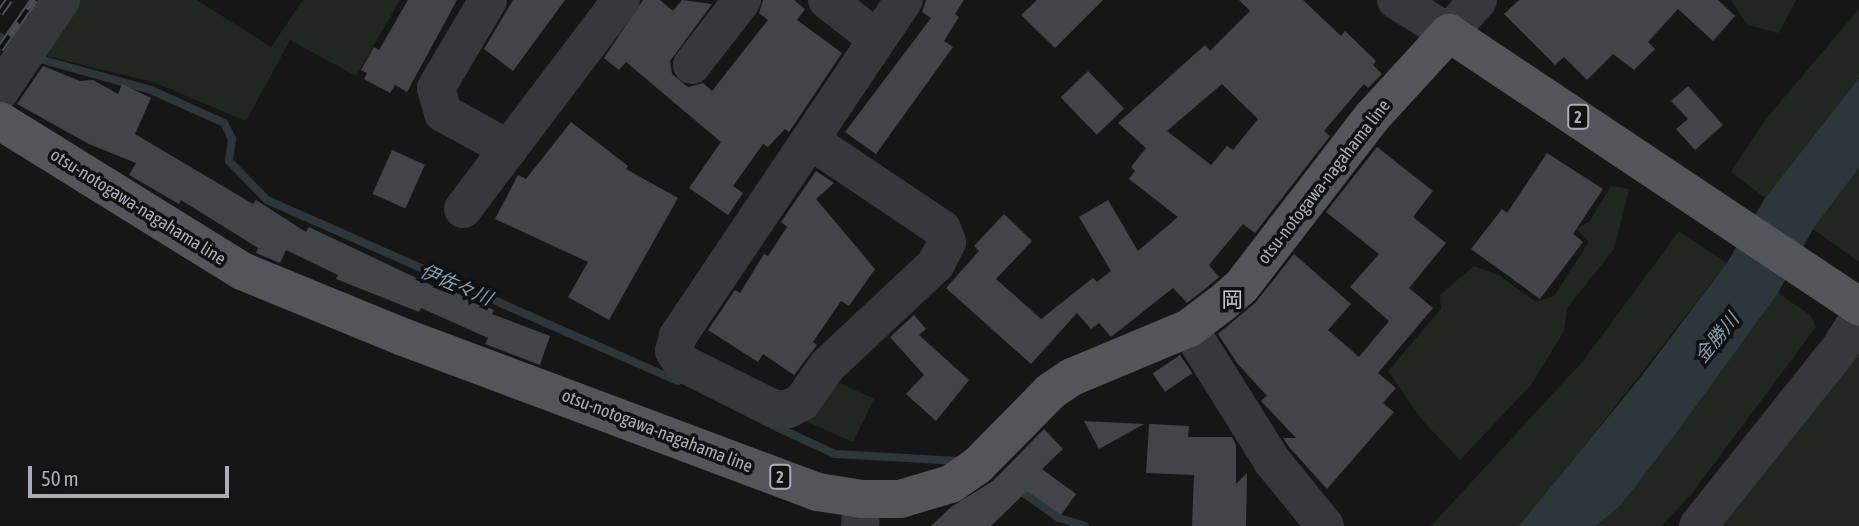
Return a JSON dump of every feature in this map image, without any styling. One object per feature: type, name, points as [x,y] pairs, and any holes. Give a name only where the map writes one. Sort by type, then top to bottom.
[{"type":"main road","name":"2","points":[[1449,33],[1847,297]]},
{"type":"main road","name":"otsu-notogawa-nagahama line","points":[[0,121],[242,271],[403,337],[818,492],[861,513],[951,484],[978,465],[1051,391],[1072,377],[1189,328],[1241,287],[1372,117],[1449,33]]},
{"type":"street","points":[[17,65],[61,0]]},
{"type":"street","points":[[488,0],[436,88],[443,113],[509,149]]},
{"type":"street","points":[[463,209],[621,0]]},
{"type":"street","points":[[692,65],[742,0]]},
{"type":"street","points":[[827,0],[877,39]]},
{"type":"street","points":[[811,141],[942,229],[947,242],[936,264],[827,366],[802,402],[788,409],[774,409],[682,362],[674,351],[678,336],[904,0]]},
{"type":"street","points":[[1396,0],[1449,33],[1478,0]]},
{"type":"street","points":[[1698,526],[1840,348],[1859,317]]},
{"type":"street","points":[[1189,328],[1272,461],[1325,526]]},
{"type":"shaded area","points":[[77,0],[197,0],[271,47],[303,0],[400,0],[356,76],[290,40],[246,121],[153,82],[47,56]]},
{"type":"shaded area","points":[[1731,0],[1796,0],[1779,33],[1748,25]]},
{"type":"shaded area","points":[[1859,9],[1859,78],[1765,198],[1731,172],[1765,120]]},
{"type":"shaded area","points":[[1859,168],[1859,262],[1813,229]]},
{"type":"shaded area","points":[[1611,186],[1629,189],[1614,249],[1567,308],[1564,331],[1531,385],[1460,460],[1423,421],[1388,371],[1441,309],[1440,295],[1474,266],[1499,275],[1536,302],[1554,296],[1589,242],[1576,229],[1590,221]]},
{"type":"shaded area","points":[[1679,231],[1727,263],[1529,517],[1519,526],[1431,526],[1584,360]]},
{"type":"shaded area","points":[[1778,293],[1810,315],[1816,327],[1690,496],[1661,526],[1596,526],[1620,506]]},
{"type":"shaded area","points":[[1859,354],[1859,526],[1720,526]]},
{"type":"shaded area","points":[[831,379],[874,399],[853,442],[805,421]]},
{"type":"water","name":"金勝川","points":[[1859,78],[1859,168],[1813,229],[1778,293],[1677,432],[1620,506],[1596,526],[1519,526],[1640,378],[1727,263],[1765,198]]},
{"type":"building","points":[[408,0],[457,0],[407,92],[395,85],[390,93],[364,79],[367,73],[361,70],[374,47],[379,50]]},
{"type":"building","points":[[513,0],[565,0],[513,71],[484,49]]},
{"type":"building","points":[[643,0],[660,0],[673,11],[682,0],[712,4],[670,61],[672,74],[688,87],[703,83],[712,91],[768,20],[759,13],[763,0],[794,0],[805,9],[797,20],[842,53],[789,132],[785,129],[768,147],[763,144],[733,186],[743,193],[728,215],[689,188],[721,142],[626,62],[619,70],[604,58]]},
{"type":"building","points":[[926,0],[964,0],[955,14],[959,17],[944,41],[953,47],[876,154],[845,132],[931,18],[922,12]]},
{"type":"building","points":[[1037,0],[1103,0],[1055,48],[1021,15]]},
{"type":"building","points":[[1239,0],[1303,0],[1341,36],[1345,31],[1376,61],[1373,65],[1382,74],[1368,88],[1364,84],[1324,131],[1330,136],[1255,233],[1243,224],[1209,265],[1219,277],[1206,288],[1187,303],[1173,288],[1111,337],[1099,323],[1091,329],[1077,313],[1031,364],[946,288],[979,251],[974,246],[1004,214],[1032,241],[996,279],[1041,319],[1093,278],[1097,282],[1111,271],[1079,217],[1108,200],[1138,251],[1178,217],[1129,179],[1135,171],[1131,167],[1146,148],[1118,123],[1205,45],[1210,51],[1250,11]],"holes":[[[1222,84],[1258,119],[1233,150],[1227,146],[1211,165],[1167,131]]]},
{"type":"building","points":[[1519,0],[1718,0],[1735,16],[1713,41],[1678,9],[1648,42],[1655,49],[1634,70],[1613,54],[1587,80],[1564,57],[1555,65],[1504,14]]},
{"type":"building","points":[[43,66],[80,81],[93,80],[118,94],[122,84],[151,98],[135,134],[253,204],[256,200],[306,232],[309,227],[450,294],[452,291],[494,310],[492,314],[550,336],[540,365],[485,344],[488,338],[421,308],[419,312],[336,279],[338,275],[286,250],[280,263],[256,253],[258,248],[181,200],[179,204],[129,175],[136,163],[89,144],[17,104]]},
{"type":"building","points":[[1088,71],[1124,108],[1097,135],[1061,97]]},
{"type":"building","points":[[1688,86],[1723,125],[1695,150],[1676,129],[1688,119],[1671,101]]},
{"type":"building","points":[[571,122],[628,166],[626,169],[678,198],[609,320],[568,297],[588,262],[495,219],[518,175],[526,179]]},
{"type":"building","points":[[1377,147],[1433,191],[1413,217],[1446,243],[1409,288],[1433,308],[1378,373],[1396,388],[1383,403],[1394,412],[1327,489],[1290,448],[1283,438],[1296,438],[1261,401],[1267,396],[1237,363],[1218,334],[1255,303],[1294,254],[1351,304],[1328,330],[1359,357],[1389,321],[1350,287],[1379,254],[1326,212]]},
{"type":"building","points":[[392,150],[425,165],[405,208],[372,194]]},
{"type":"building","points":[[1547,153],[1603,189],[1573,234],[1583,242],[1540,299],[1471,249],[1502,209],[1507,213]]},
{"type":"building","points":[[816,171],[834,183],[816,199],[875,269],[849,306],[841,301],[813,342],[817,345],[794,375],[763,354],[758,362],[708,330],[735,290],[740,293],[764,254],[768,256],[787,227],[781,222]]},
{"type":"building","points":[[914,315],[926,329],[919,335],[969,380],[936,421],[906,394],[924,375],[890,337]]},
{"type":"building","points":[[1180,355],[1192,373],[1165,392],[1153,373]]},
{"type":"building","points":[[1084,421],[1144,424],[1099,449]]},
{"type":"building","points":[[1149,424],[1189,426],[1188,437],[1232,437],[1236,445],[1236,484],[1247,473],[1246,526],[1192,526],[1194,475],[1146,473]]},
{"type":"building","points":[[1044,429],[1063,449],[1042,469],[1076,494],[1061,515],[1027,491],[991,526],[931,526],[951,507],[993,481]]},
{"type":"waterway","name":"伊佐々川","points":[[0,37],[16,47]]},
{"type":"waterway","name":"伊佐々川","points":[[36,58],[151,90],[224,123],[232,139],[229,161],[267,200],[678,381]]},
{"type":"waterway","name":"伊佐々川","points":[[772,425],[835,454],[959,461]]},
{"type":"waterway","name":"伊佐々川","points":[[1018,489],[1059,518],[1085,526]]},
{"type":"railway","points":[[0,13],[9,0]]},
{"type":"railway","points":[[0,49],[34,0]]},
{"type":"district","name":"岡","points":[[1232,299]]}]
